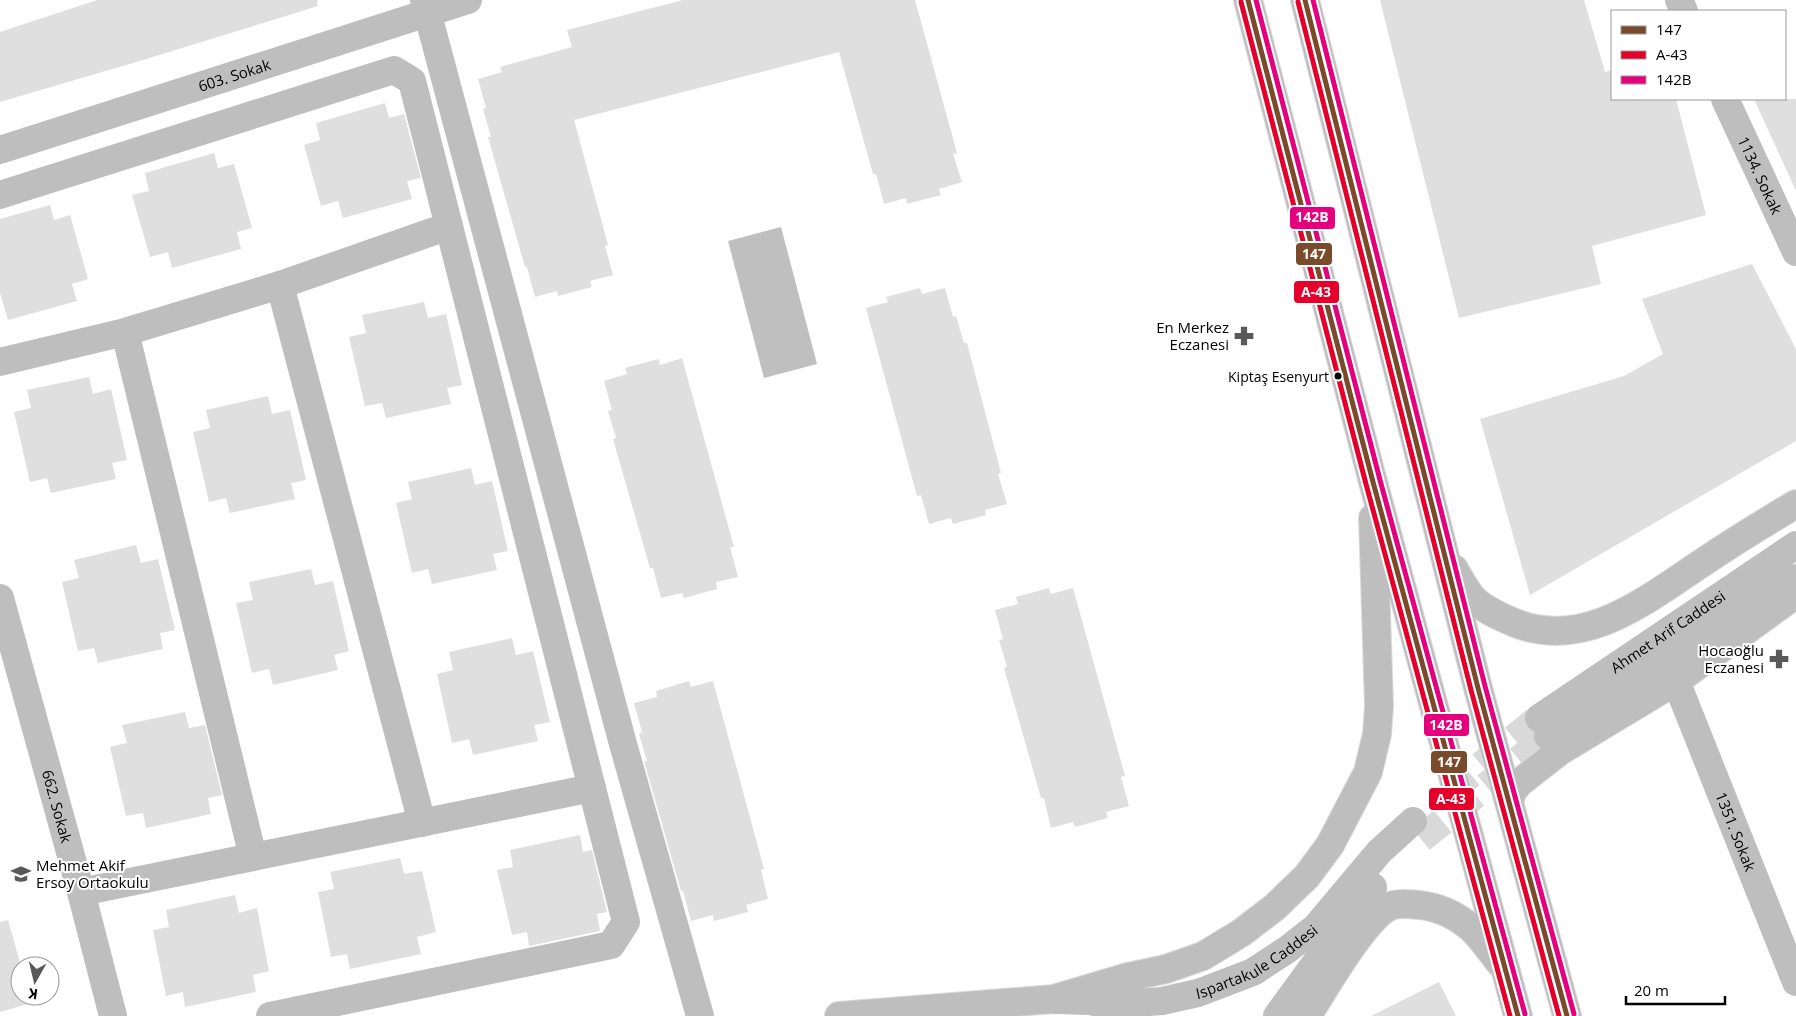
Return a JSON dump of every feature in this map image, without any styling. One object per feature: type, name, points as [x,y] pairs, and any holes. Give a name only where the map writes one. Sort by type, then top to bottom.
[{"type":"main road","name":"603. Sokak","points":[[0,150],[426,6],[468,0]]},
{"type":"main road","points":[[1248,0],[1373,482],[1518,1016]]},
{"type":"main road","points":[[1304,0],[1442,548],[1568,1016]]},
{"type":"main road","points":[[426,6],[623,744],[700,1016]]},
{"type":"main road","points":[[0,195],[394,70],[412,81],[626,922],[611,945],[270,1016]]},
{"type":"main road","name":"1134. Sokak","points":[[1725,100],[1796,252]]},
{"type":"main road","points":[[0,362],[125,332],[280,285],[450,226]]},
{"type":"main road","points":[[280,285],[422,823]]},
{"type":"main road","points":[[125,332],[253,857]]},
{"type":"main road","points":[[839,1016],[1054,999],[1128,977],[1166,969],[1203,956],[1241,933],[1275,907],[1307,876],[1330,845],[1368,772],[1377,734],[1379,706],[1373,565],[1373,482]]},
{"type":"main road","points":[[1442,548],[1471,597],[1498,616],[1531,629],[1562,632],[1601,623],[1635,607],[1796,504]]},
{"type":"main road","name":"Ahmet Arif Caddesi","points":[[1796,546],[1543,727],[1796,578]]},
{"type":"main road","points":[[1509,802],[1512,792],[1519,783],[1560,751],[1676,681],[1796,594]]},
{"type":"main road","name":"662. Sokak","points":[[0,598],[82,892],[113,1016]]},
{"type":"main road","name":"1351. Sokak","points":[[1676,681],[1796,982]]},
{"type":"main road","points":[[82,892],[592,788]]},
{"type":"main road","name":"Ispartakule Caddesi","points":[[1054,999],[1090,1001],[1111,1005],[1162,1001],[1198,993],[1253,972],[1288,949],[1316,927],[1379,852],[1417,830],[1392,865],[1358,905],[1277,1016]]},
{"type":"main road","points":[[1307,1016],[1364,930],[1380,913],[1393,905],[1431,906],[1448,913],[1471,928],[1505,968]]},
{"type":"main road","points":[[1111,1005],[1161,1016]]},
{"type":"shaded area","points":[[781,227],[817,364],[764,378],[728,241]]},
{"type":"building","points":[[97,0],[317,0],[318,6],[0,102],[0,32]]},
{"type":"building","points":[[683,0],[915,0],[957,153],[953,154],[962,182],[939,189],[941,195],[907,204],[906,198],[884,204],[876,174],[873,174],[839,52],[574,120],[608,245],[605,246],[613,275],[590,281],[592,287],[558,296],[557,291],[535,297],[488,137],[491,137],[483,109],[486,108],[478,79],[502,72],[500,67],[572,47],[567,30]]},
{"type":"building","points":[[1380,0],[1584,0],[1605,72],[1611,70],[1611,100],[1676,100],[1706,215],[1592,246],[1601,284],[1459,318]]},
{"type":"building","points":[[1796,99],[1796,191],[1754,100]]},
{"type":"building","points":[[385,103],[389,118],[404,114],[421,178],[407,181],[412,199],[343,218],[338,201],[321,206],[304,145],[320,140],[316,123]]},
{"type":"building","points":[[214,153],[218,168],[234,164],[252,228],[237,232],[241,249],[172,268],[168,252],[150,257],[132,195],[149,191],[145,173]]},
{"type":"building","points":[[50,205],[54,220],[70,215],[88,279],[72,284],[77,301],[8,320],[0,293],[0,219]]},
{"type":"building","points":[[1752,264],[1796,349],[1796,441],[1530,595],[1480,419],[1624,376],[1663,354],[1642,299]]},
{"type":"building","points":[[920,288],[922,294],[945,288],[953,317],[956,316],[964,343],[967,343],[1001,473],[998,474],[1007,504],[985,510],[986,515],[953,524],[951,518],[929,524],[921,495],[917,496],[866,308],[888,302],[886,297]]},
{"type":"building","points":[[424,302],[428,318],[446,314],[462,385],[447,388],[451,404],[386,418],[382,403],[365,406],[349,337],[366,333],[362,315]]},
{"type":"building","points":[[682,358],[734,547],[730,547],[738,577],[716,582],[717,589],[684,598],[682,593],[661,598],[653,568],[650,568],[613,439],[616,438],[608,411],[612,410],[604,381],[627,374],[625,368],[659,359],[660,365]]},
{"type":"building","points":[[89,377],[93,394],[111,389],[127,460],[112,463],[116,479],[51,493],[47,478],[30,482],[14,412],[31,408],[27,390]]},
{"type":"building","points":[[268,396],[272,414],[290,410],[306,480],[291,483],[295,499],[230,513],[226,498],[209,502],[193,432],[210,428],[206,410]]},
{"type":"building","points":[[471,468],[475,485],[492,481],[508,551],[493,554],[497,570],[432,584],[428,569],[412,573],[396,503],[412,499],[408,482]]},
{"type":"building","points":[[136,545],[141,563],[158,559],[175,630],[160,633],[163,649],[98,663],[94,648],[78,651],[62,582],[79,578],[74,560]]},
{"type":"building","points":[[311,569],[315,585],[333,581],[349,651],[334,655],[338,670],[273,685],[269,669],[252,673],[236,603],[253,600],[249,582]]},
{"type":"building","points":[[1049,588],[1051,594],[1073,588],[1125,776],[1121,777],[1129,806],[1106,812],[1108,818],[1075,827],[1073,822],[1051,828],[1044,798],[1041,798],[1004,668],[1007,667],[999,640],[1003,639],[995,610],[1018,604],[1016,597]]},
{"type":"building","points":[[512,638],[516,655],[533,651],[550,722],[534,725],[538,741],[473,755],[469,739],[452,743],[437,674],[453,670],[449,652]]},
{"type":"building","points":[[689,681],[691,687],[713,681],[764,869],[761,870],[768,899],[746,905],[748,912],[714,921],[713,915],[691,921],[644,761],[647,761],[639,734],[642,732],[634,703],[657,697],[656,691]]},
{"type":"building","points":[[185,712],[189,728],[205,725],[222,795],[208,798],[211,814],[146,828],[143,813],[126,816],[110,747],[127,743],[122,725]]},
{"type":"building","points":[[580,835],[583,852],[592,850],[607,912],[597,914],[600,931],[529,946],[527,932],[512,935],[497,870],[513,867],[510,850]]},
{"type":"building","points":[[400,858],[404,874],[422,871],[436,932],[417,937],[421,954],[350,969],[347,954],[331,957],[318,892],[334,889],[330,872]]},
{"type":"building","points":[[235,895],[239,913],[257,908],[269,971],[253,975],[256,992],[185,1007],[183,992],[166,996],[153,930],[169,927],[166,910]]},
{"type":"building","points":[[8,920],[18,956],[10,956],[10,1006],[21,1006],[0,1012],[0,922]]},
{"type":"building","points":[[1439,982],[1456,1016],[1371,1016]]},
{"type":"tunnel","points":[[1449,792],[1539,718]]},
{"type":"tunnel","points":[[1421,839],[1548,736]]},
{"type":"transit line","name":"147","points":[[1248,0],[1373,482],[1518,1016]]},
{"type":"transit line","name":"142B","points":[[1256,0],[1380,480],[1525,1014]]},
{"type":"transit line","name":"147","points":[[1305,0],[1478,688],[1567,1016]]},
{"type":"transit line","name":"142B","points":[[1313,0],[1485,686],[1574,1014]]},
{"type":"transit line","name":"A-43","points":[[1241,2],[1366,484],[1510,1016]]},
{"type":"transit line","name":"A-43","points":[[1298,2],[1471,690],[1559,1016]]},
{"type":"place","name":"En Merkez Eczanesi","points":[[1244,336]]},
{"type":"place","name":"Kiptaş Esenyurt","points":[[1338,376]]},
{"type":"place","name":"Hocaoğlu Eczanesi","points":[[1779,659]]},
{"type":"place","name":"Mehmet Akif Ersoy Ortaokulu","points":[[21,874]]}]
